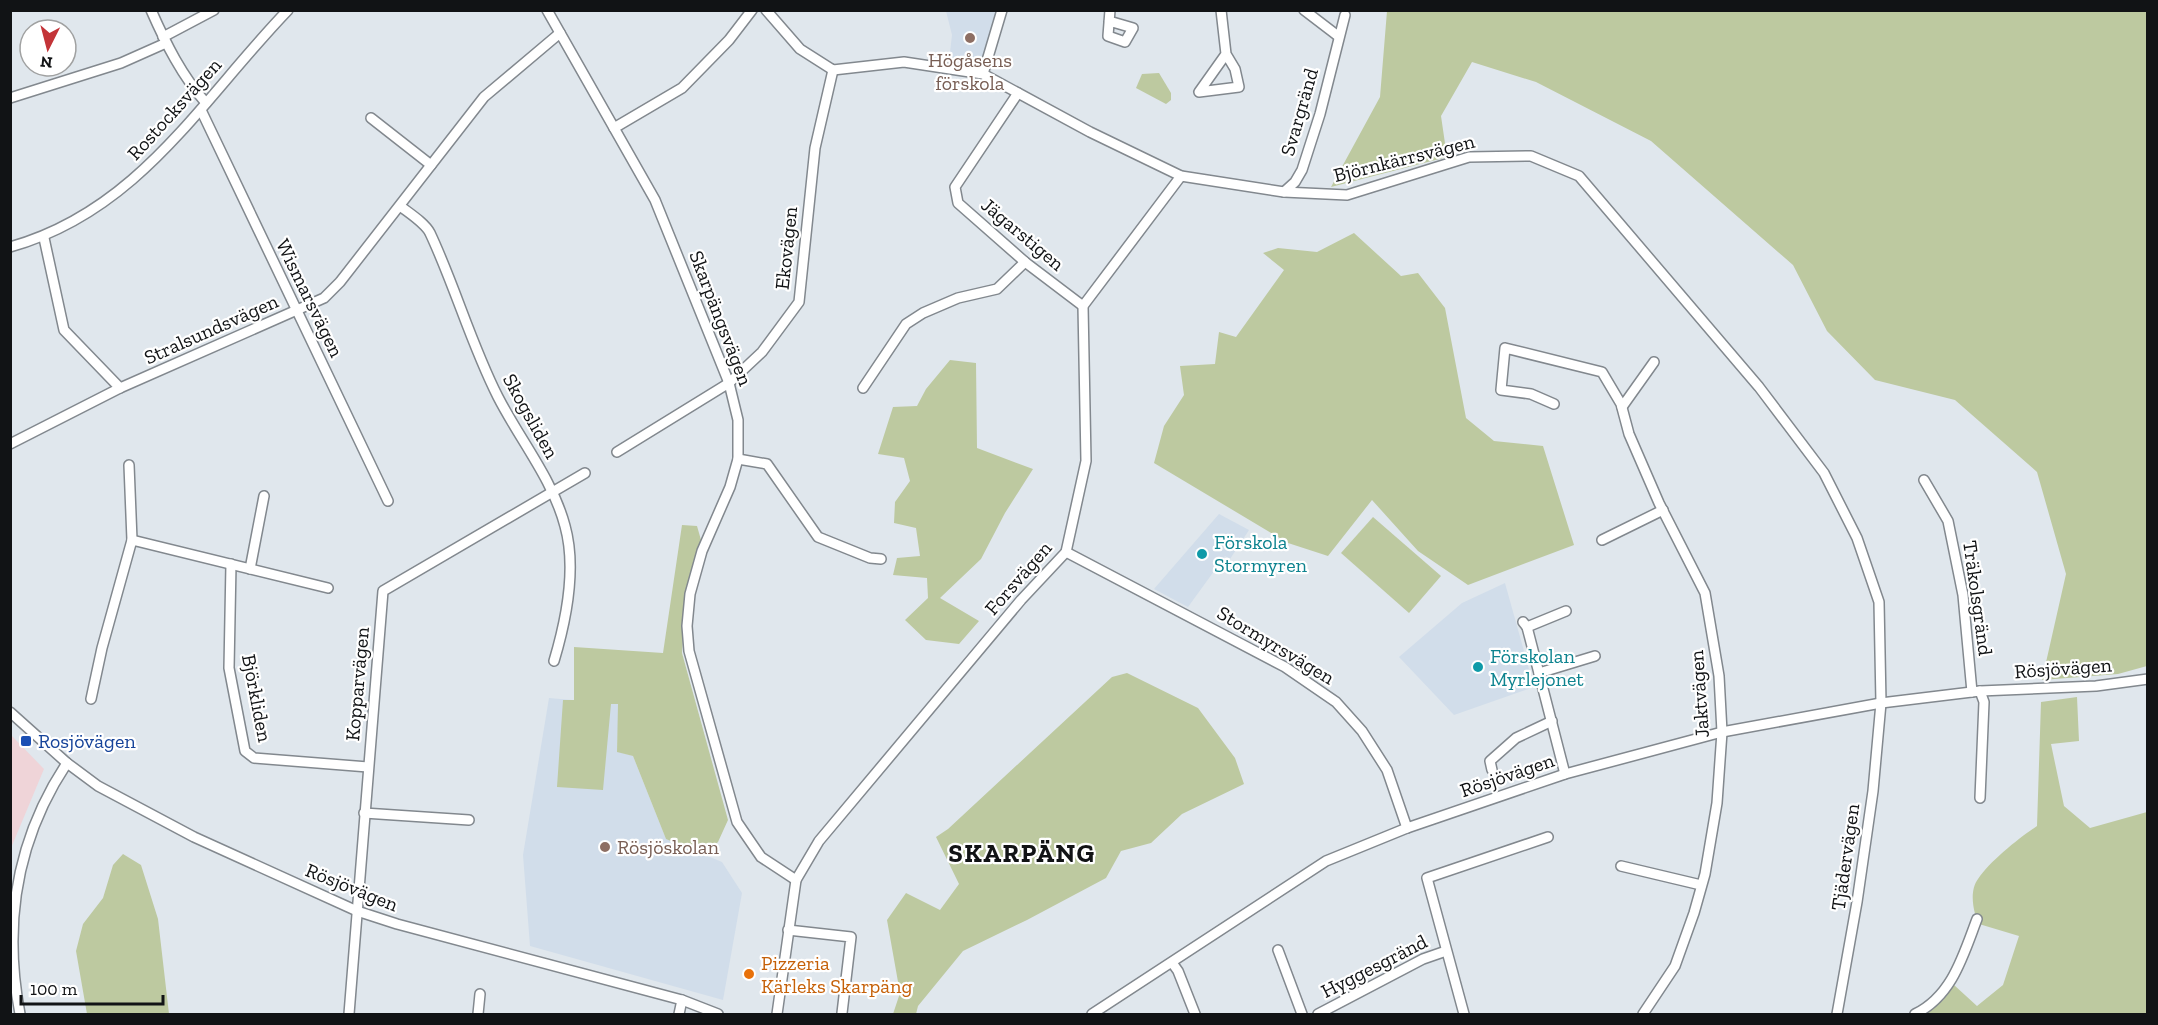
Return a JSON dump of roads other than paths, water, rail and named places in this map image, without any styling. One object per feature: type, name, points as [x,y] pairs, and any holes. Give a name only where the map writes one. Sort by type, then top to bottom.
[{"type":"street","name":"Wismarsvägen","points":[[151,10],[164,40],[203,107],[296,311],[388,501]]},
{"type":"street","points":[[10,98],[121,63],[214,10]]},
{"type":"street","name":"Rostocksvägen","points":[[10,247],[44,238],[125,187],[168,149],[288,10]]},
{"type":"street","name":"Skarpängsvägen","points":[[548,10],[656,200],[729,382],[738,420],[738,459],[730,487],[702,551],[693,583],[687,626],[689,651],[737,822],[761,857],[796,880]]},
{"type":"street","points":[[614,128],[682,88],[729,40],[752,10]]},
{"type":"street","points":[[766,10],[800,50],[833,70]]},
{"type":"street","points":[[983,74],[1002,10]]},
{"type":"street","points":[[1221,10],[1226,54],[1235,69],[1239,87],[1199,92],[1226,54]]},
{"type":"street","points":[[1304,10],[1338,36]]},
{"type":"street","name":"Svargränd","points":[[1284,192],[1295,182],[1302,170],[1320,114],[1338,36],[1346,15]]},
{"type":"street","name":"Stralsundsvägen","points":[[10,444],[120,388],[324,298],[340,282],[484,97],[560,33]]},
{"type":"street","name":"Björnkärrsvägen","points":[[833,70],[904,63],[983,74],[1090,132],[1181,176],[1284,192],[1347,195],[1469,157],[1531,156],[1579,176],[1759,387],[1824,473],[1857,538],[1879,602],[1881,703]]},
{"type":"street","name":"Ekovägen","points":[[617,452],[729,382],[762,352],[799,302],[814,148],[833,70]]},
{"type":"street","name":"Jägarstigen","points":[[1018,93],[955,187],[958,202],[1025,262],[1083,306]]},
{"type":"street","points":[[371,118],[431,165]]},
{"type":"street","points":[[1083,306],[1181,176]]},
{"type":"street","name":"Skogsliden","points":[[400,206],[429,231],[498,397],[552,492],[566,528],[569,564],[564,629],[554,661]]},
{"type":"street","points":[[44,238],[55,302],[64,330],[120,388]]},
{"type":"street","points":[[863,388],[906,324],[923,313],[958,298],[997,289],[1025,262]]},
{"type":"street","name":"Forsvägen","points":[[777,1014],[796,880],[819,841],[1021,600],[1066,552],[1086,461],[1083,306]]},
{"type":"street","name":"Jaktvägen","points":[[1554,404],[1531,394],[1501,390],[1506,348],[1602,372],[1622,407],[1629,434],[1663,510],[1705,593],[1718,668],[1722,732],[1717,803],[1701,885],[1694,914],[1675,966],[1644,1014]]},
{"type":"street","points":[[1622,407],[1654,362]]},
{"type":"street","points":[[738,459],[767,464],[818,537],[870,558],[881,559]]},
{"type":"street","points":[[91,699],[102,648],[132,540],[129,465]]},
{"type":"street","name":"Kopparvägen","points":[[350,1014],[383,591],[585,473]]},
{"type":"street","name":"Träkolsgränd","points":[[1924,480],[1948,520],[1963,595],[1976,692]]},
{"type":"street","points":[[250,569],[264,496]]},
{"type":"street","points":[[1602,540],[1663,510]]},
{"type":"street","points":[[132,540],[328,588]]},
{"type":"street","name":"Stormyrsvägen","points":[[1066,552],[1268,658],[1335,702],[1362,731],[1387,770],[1407,828]]},
{"type":"street","name":"Björkliden","points":[[231,564],[229,668],[245,751],[254,758],[368,767]]},
{"type":"street","points":[[1565,774],[1525,624],[1566,611]]},
{"type":"street","points":[[1539,673],[1596,656]]},
{"type":"street","name":"Rösjövägen","points":[[1092,1014],[1173,964],[1274,893],[1326,861],[1407,828],[1565,774],[1722,732],[1881,703],[1976,692],[2096,686],[2148,679]]},
{"type":"street","points":[[1976,692],[1984,702],[1980,798]]},
{"type":"street","name":"Tjädervägen","points":[[1838,1013],[1862,869],[1881,703]]},
{"type":"street","name":"Rösjövägen","points":[[10,712],[67,763],[98,786],[194,837],[357,911],[397,924],[682,1000],[718,1014]]},
{"type":"street","points":[[1492,770],[1490,761],[1516,738],[1552,721]]},
{"type":"street","points":[[20,1014],[16,992],[13,932],[15,867],[44,803],[67,763]]},
{"type":"street","points":[[364,813],[469,820]]},
{"type":"street","points":[[1464,1014],[1427,878],[1548,837]]},
{"type":"street","points":[[1621,866],[1701,885]]},
{"type":"street","points":[[1915,1014],[1936,1002],[1949,984],[1977,919]]},
{"type":"street","points":[[788,930],[851,937],[842,1013]]},
{"type":"street","name":"Hyggesgränd","points":[[1278,950],[1302,1014]]},
{"type":"street","name":"Hyggesgränd","points":[[1318,1014],[1423,959],[1446,951]]},
{"type":"street","points":[[1173,964],[1195,1014]]},
{"type":"street","points":[[478,1014],[480,994]]},
{"type":"street","points":[[679,1014],[682,1000]]},
{"type":"street","points":[[1838,1013],[1849,1014]]},
{"type":"place","name":"Högåsens förskola","points":[[970,38]]},
{"type":"place","name":"Förskola Stormyren","points":[[1202,554]]},
{"type":"place","name":"Förskolan Myrlejonet","points":[[1478,667]]},
{"type":"place","name":"Rosjövägen","points":[[26,741]]},
{"type":"place","name":"Rösjöskolan","points":[[605,847]]},
{"type":"place","name":"Pizzeria Kärleks Skarpäng","points":[[749,974]]},
{"type":"district","name":"SKARPÄNG","points":[[1022,853]]}]
